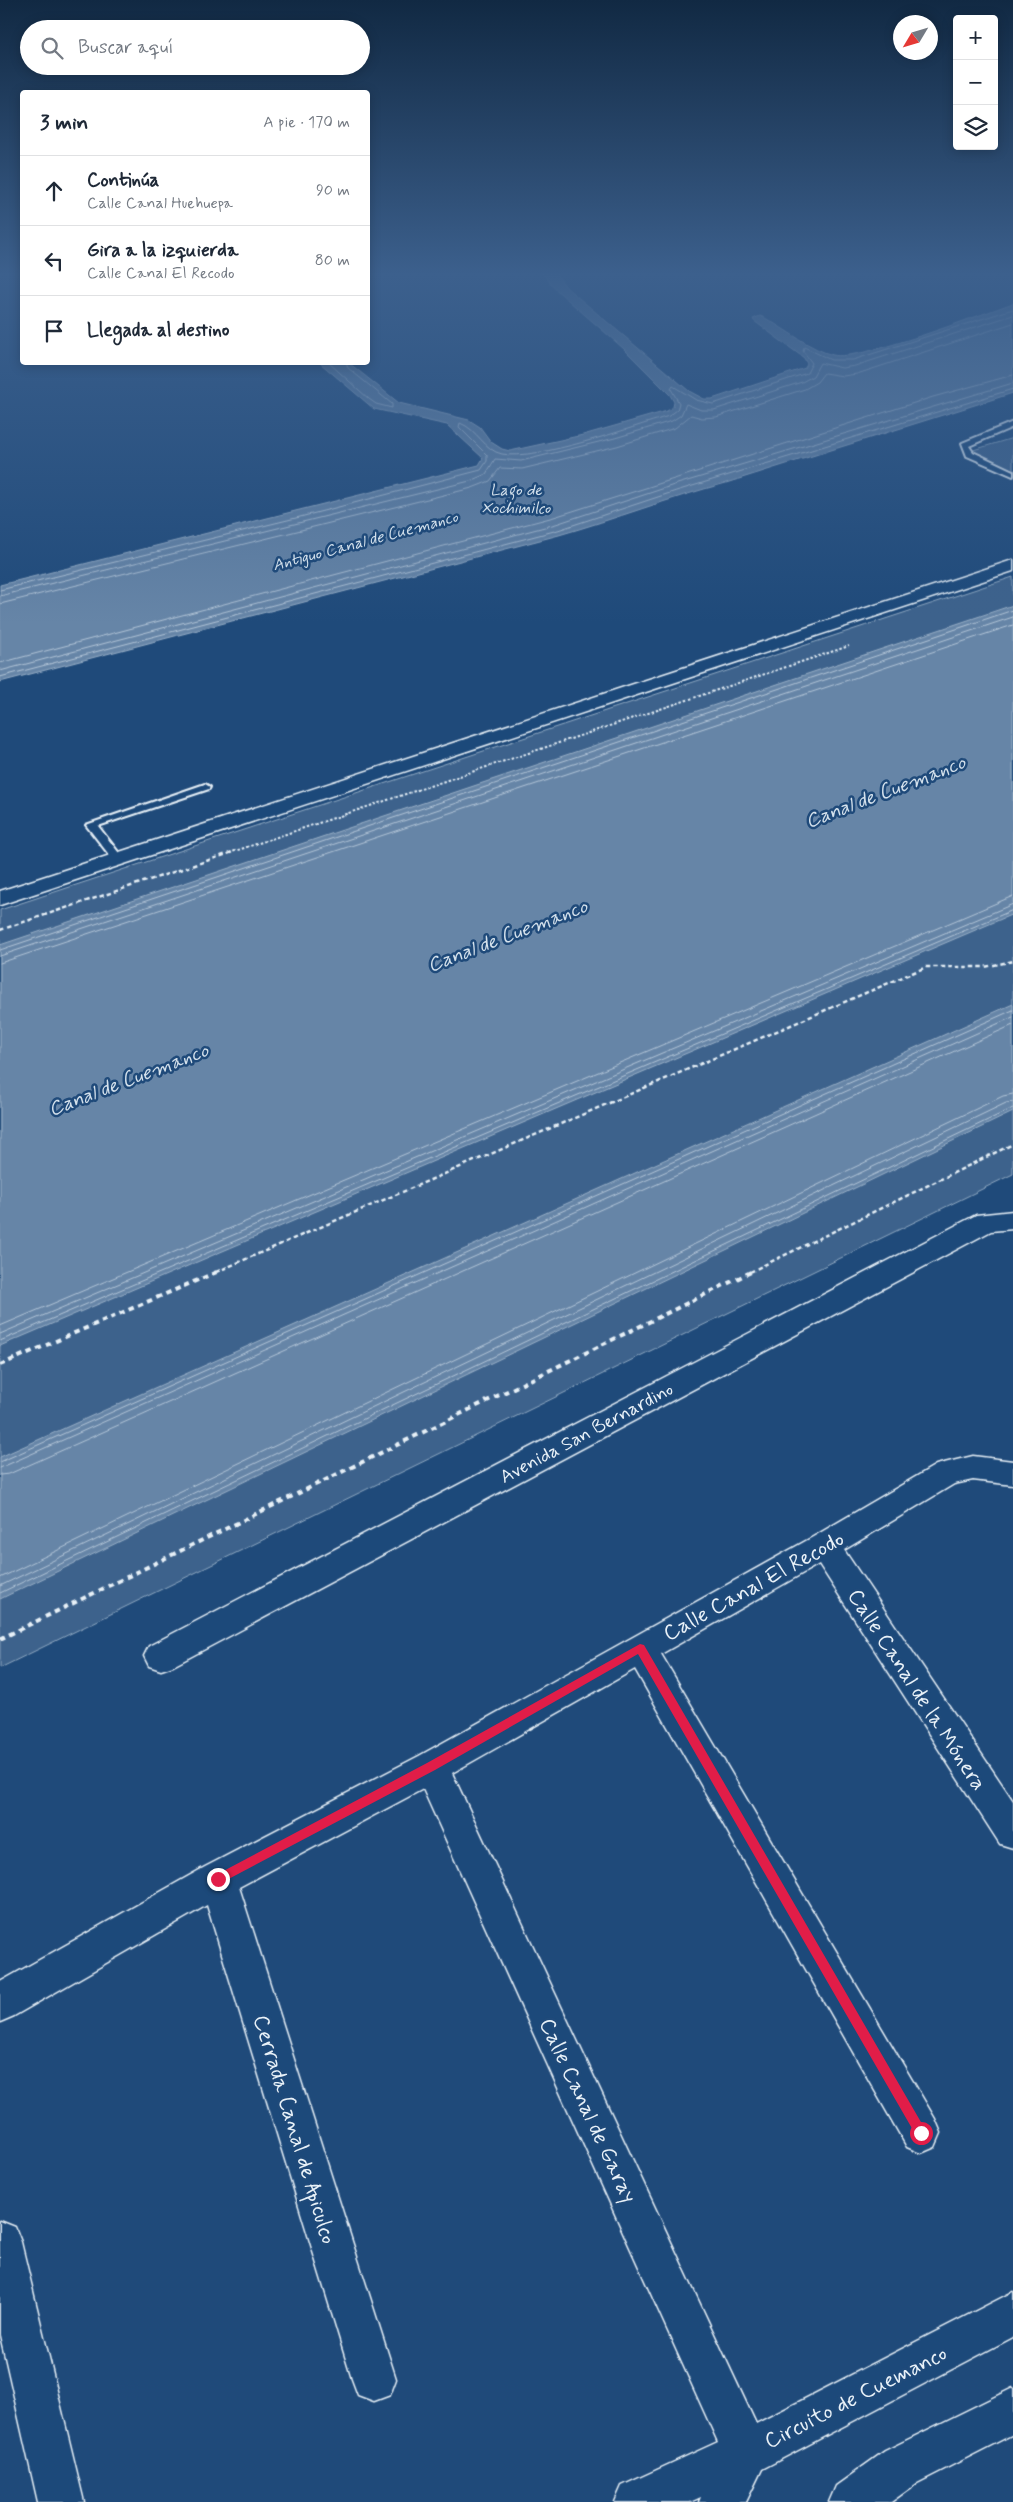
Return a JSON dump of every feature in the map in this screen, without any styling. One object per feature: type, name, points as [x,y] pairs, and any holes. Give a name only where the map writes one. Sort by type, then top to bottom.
[{"type":"street","points":[[0,898],[1013,566]]},
{"type":"street","name":"Avenida San Bernardino","points":[[161,1656],[986,1222],[1013,1220]]},
{"type":"street","name":"Calle Canal El Recodo","points":[[0,2003],[218,1879],[431,1767],[824,1546],[947,1473],[973,1468],[1008,1476]]},
{"type":"street","name":"Calle Canal de la Mónera","points":[[824,1546],[1013,1832]]},
{"type":"street","points":[[640,1648],[921,2133]]},
{"type":"street","name":"Calle Canal de Garay","points":[[431,1767],[746,2452]]},
{"type":"street","name":"Cerrada Canal de Apiculco","points":[[218,1879],[374,2380]]},
{"type":"street","points":[[0,2242],[61,2502]]},
{"type":"street","name":"Circuito de Cuemanco","points":[[722,2502],[746,2452],[1013,2314]]},
{"type":"street","points":[[852,2502],[901,2467],[1013,2410]]},
{"type":"street","points":[[638,2502],[746,2452]]},
{"type":"lane","points":[[1013,424],[965,445],[970,454],[1013,474]]},
{"type":"lane","points":[[118,859],[91,825],[205,787]]},
{"type":"path","points":[[0,930],[852,645]]},
{"type":"path","points":[[0,1365],[926,967],[985,967],[1011,962]]},
{"type":"path","points":[[0,1639],[1013,1144]]},
{"type":"shaded area","points":[[1013,438],[1013,471],[970,451]]},
{"type":"shaded area","points":[[1013,577],[1013,1174],[0,1668],[0,910]]},
{"type":"water","name":"Lago de Xochimilco","points":[[351,390],[382,390],[399,403],[469,420],[480,427],[491,442],[502,449],[510,451],[583,435],[667,411],[673,407],[674,402],[665,390],[688,390],[704,399],[712,399],[740,390],[1013,390],[1013,393],[559,535],[0,682],[0,585],[479,465],[483,458],[447,425],[374,409]]},
{"type":"water","name":"Canal de Cuemanco","points":[[1013,605],[1013,914],[0,1346],[0,945]]},
{"type":"water","points":[[1013,1004],[1013,1112],[0,1599],[0,1457]]},
{"type":"route","points":[[218,1879],[431,1767],[640,1648],[921,2133]]},
{"type":"water label","name":"Antiguo Canal de Cuemanco","points":[[365,540]]}]
